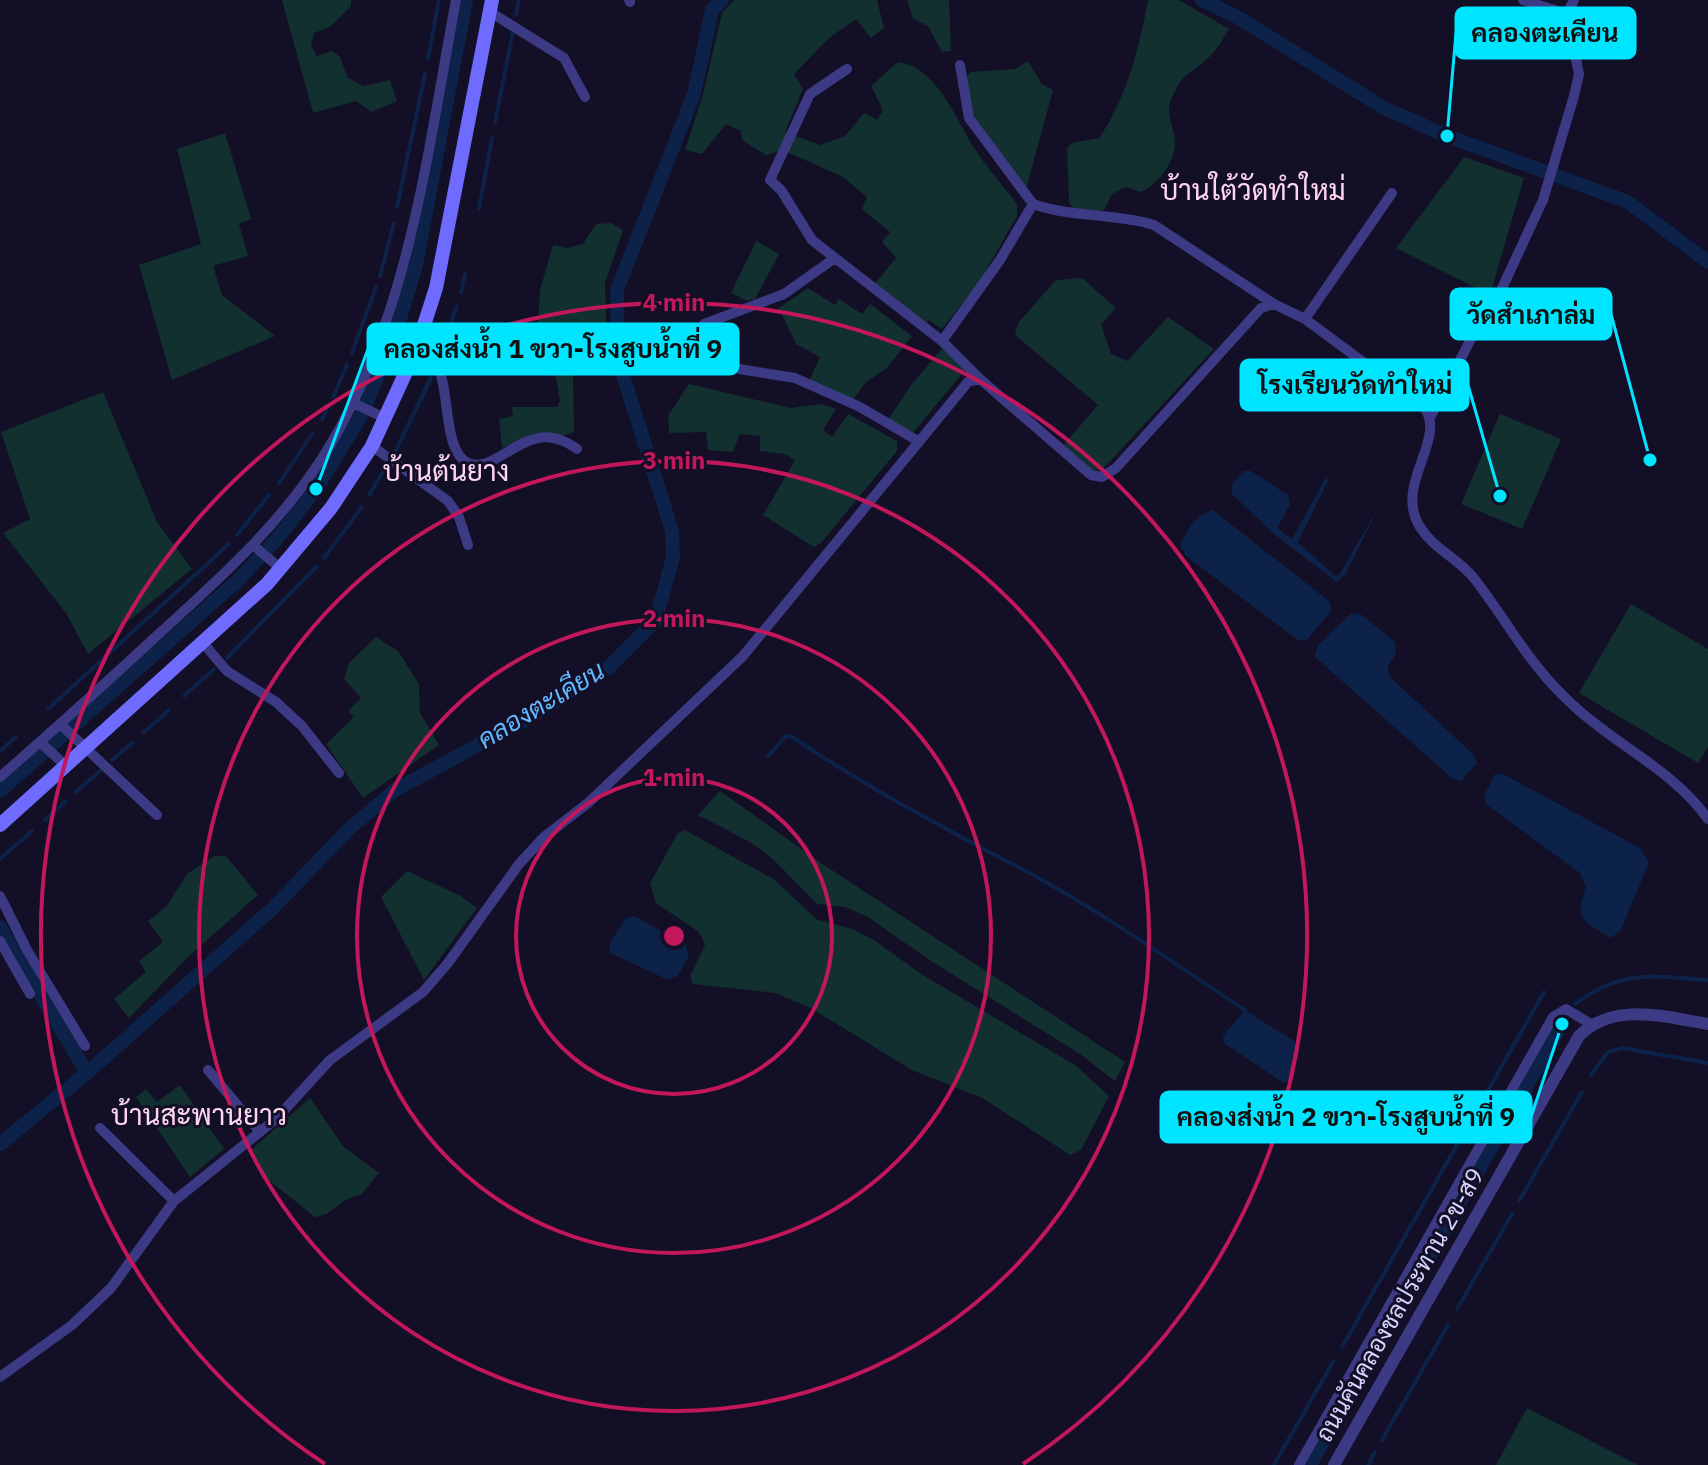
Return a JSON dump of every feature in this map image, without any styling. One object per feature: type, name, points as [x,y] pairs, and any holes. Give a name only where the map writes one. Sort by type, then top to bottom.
[{"type":"main road","points":[[0,825],[81,743],[203,643],[331,508],[372,446],[380,415],[416,350],[436,288],[491,6]]},
{"type":"street","points":[[0,777],[42,744],[256,548],[323,456],[356,404],[392,304],[405,254],[456,0]]},
{"type":"street","points":[[1523,0],[1567,14]]},
{"type":"street","points":[[1574,0],[1567,14],[1579,74],[1547,186],[1497,299],[1486,310],[1431,416],[1410,496],[1418,525],[1429,540],[1470,574],[1526,656],[1549,682],[1575,707],[1672,780],[1708,819]]},
{"type":"street","points":[[491,6],[564,58],[585,97]]},
{"type":"street","points":[[960,65],[969,118],[1033,204],[1089,217],[1134,219],[1154,225],[1274,304],[1305,319],[1424,407],[1431,416]]},
{"type":"street","points":[[847,69],[810,94],[770,180],[781,190],[812,240],[942,341],[980,379],[1091,475],[1102,477],[1116,468],[1261,308],[1274,304]]},
{"type":"street","points":[[1305,319],[1392,193]]},
{"type":"street","points":[[942,341],[993,270],[1033,204]]},
{"type":"street","points":[[694,342],[704,324],[784,294],[835,258]]},
{"type":"street","points":[[416,350],[435,362],[444,384],[450,428],[458,452],[467,462],[479,464],[544,436],[564,439],[577,449]]},
{"type":"street","points":[[739,369],[795,378],[860,407],[918,441]]},
{"type":"street","points":[[0,1377],[72,1325],[111,1288],[174,1201],[294,1102],[330,1060],[423,992],[448,963],[519,864],[544,837],[632,763],[743,656],[968,382],[980,379]]},
{"type":"street","points":[[356,404],[380,415]]},
{"type":"street","points":[[372,446],[448,501],[459,517],[468,545]]},
{"type":"street","points":[[256,548],[277,565]]},
{"type":"street","points":[[203,643],[227,671],[276,702],[302,726],[339,773]]},
{"type":"street","points":[[62,726],[157,815]]},
{"type":"street","points":[[42,744],[60,762]]},
{"type":"street","points":[[0,896],[27,950],[85,1046]]},
{"type":"street","points":[[0,941],[30,994]]},
{"type":"street","points":[[1299,1465],[1553,1017],[1566,1009],[1591,1024],[1631,1013],[1708,1024]]},
{"type":"street","name":"ถนนคันคลองชลประทาน 2ข-ส9","points":[[1334,1465],[1568,1054],[1591,1024]]},
{"type":"street","points":[[208,1070],[260,1132]]},
{"type":"street","points":[[100,1128],[174,1201]]},
{"type":"green space","points":[[282,0],[351,0],[351,6],[330,27],[314,33],[311,46],[317,56],[332,51],[340,57],[348,78],[364,86],[390,80],[397,101],[372,112],[356,101],[313,113]]},
{"type":"green space","points":[[734,0],[877,0],[884,28],[871,38],[856,19],[829,38],[794,74],[803,89],[785,132],[820,145],[845,136],[864,113],[877,120],[883,110],[871,86],[898,62],[911,66],[933,82],[987,167],[1017,204],[1017,216],[980,281],[942,329],[929,320],[922,328],[872,287],[896,258],[882,242],[890,232],[862,209],[867,197],[843,177],[783,150],[766,155],[742,140],[741,131],[726,124],[702,154],[685,150],[702,98],[722,13]]},
{"type":"green space","points":[[907,0],[949,0],[951,51],[942,52],[928,26],[913,19]]},
{"type":"green space","points":[[1148,0],[1179,0],[1229,29],[1214,52],[1184,78],[1171,100],[1169,111],[1175,138],[1174,151],[1159,179],[1141,192],[1126,187],[1112,194],[1104,210],[1089,214],[1074,211],[1069,202],[1067,148],[1072,143],[1099,138],[1109,123],[1131,72]]},
{"type":"green space","points":[[1028,61],[1042,84],[1053,90],[1026,189],[972,113],[966,78],[971,72],[1015,69]]},
{"type":"green space","points":[[225,133],[251,219],[239,224],[248,256],[213,266],[222,295],[275,336],[172,380],[139,265],[201,244],[177,149]]},
{"type":"green space","points":[[1464,157],[1524,178],[1490,295],[1396,248]]},
{"type":"green space","points":[[611,223],[623,230],[605,283],[607,338],[584,349],[573,367],[574,432],[563,436],[538,435],[502,448],[499,419],[513,416],[512,407],[557,407],[560,401],[551,346],[537,341],[540,290],[553,245],[567,248],[583,244],[596,224]]},
{"type":"green space","points":[[756,241],[779,254],[755,299],[747,301],[731,293]]},
{"type":"green space","points":[[1082,278],[1116,308],[1101,324],[1111,354],[1127,361],[1168,317],[1214,349],[1102,470],[1088,470],[1062,447],[1098,405],[1015,335],[1018,323],[1056,280]]},
{"type":"green space","points":[[808,288],[835,305],[839,299],[862,314],[870,304],[912,336],[887,368],[866,382],[852,401],[809,381],[820,357],[796,344],[779,308]]},
{"type":"green space","points":[[946,344],[970,364],[912,434],[888,420],[912,384]]},
{"type":"green space","points":[[689,384],[791,408],[822,404],[836,409],[823,430],[832,437],[848,414],[897,441],[897,451],[821,543],[814,547],[763,515],[795,460],[785,454],[760,451],[760,436],[740,434],[733,452],[708,450],[706,432],[669,433],[668,416]]},
{"type":"green space","points":[[103,392],[157,522],[192,569],[88,654],[66,613],[3,533],[30,519],[1,432]]},
{"type":"green space","points":[[1500,414],[1561,439],[1522,529],[1461,504]]},
{"type":"green space","points":[[1631,604],[1708,649],[1708,747],[1698,763],[1579,693]]},
{"type":"green space","points":[[376,637],[398,651],[419,684],[420,713],[439,745],[363,798],[326,744],[354,717],[348,711],[361,698],[344,679],[349,663]]},
{"type":"green space","points":[[720,791],[821,863],[1125,1062],[1115,1081],[1080,1054],[928,959],[868,917],[845,907],[817,904],[773,859],[750,842],[698,815]]},
{"type":"green space","points":[[685,830],[775,880],[816,919],[852,929],[874,940],[921,974],[1075,1065],[1109,1096],[1081,1150],[1070,1155],[984,1099],[912,1070],[809,1007],[775,993],[693,984],[690,976],[705,945],[699,932],[656,903],[650,883],[678,833]]},
{"type":"green space","points":[[214,856],[226,856],[258,895],[189,956],[129,1018],[114,999],[146,972],[139,961],[163,942],[148,921],[166,907],[187,874]]},
{"type":"green space","points":[[407,871],[459,895],[477,908],[424,980],[381,897]]},
{"type":"green space","points":[[180,1085],[224,1149],[190,1177],[136,1097],[146,1089],[157,1102]]},
{"type":"green space","points":[[310,1098],[343,1146],[379,1173],[361,1195],[347,1199],[322,1216],[315,1217],[265,1177],[249,1152]]},
{"type":"green space","points":[[1527,1408],[1638,1465],[1496,1465]]},
{"type":"water","points":[[1243,471],[1251,471],[1288,495],[1290,505],[1277,528],[1292,539],[1326,477],[1328,481],[1298,542],[1334,575],[1339,575],[1378,508],[1346,574],[1337,582],[1276,536],[1232,494],[1231,486]]},
{"type":"water","points":[[1213,510],[1330,602],[1331,611],[1306,641],[1298,640],[1186,556],[1180,545],[1186,534],[1197,519]]},
{"type":"water","points":[[1352,613],[1362,615],[1395,642],[1396,654],[1388,666],[1389,676],[1474,755],[1477,763],[1461,781],[1453,779],[1315,657],[1318,645]]},
{"type":"water","points":[[1495,774],[1503,774],[1640,848],[1649,863],[1620,931],[1611,938],[1583,918],[1581,907],[1586,886],[1580,873],[1486,804],[1484,796]]},
{"type":"water","points":[[635,916],[686,945],[689,956],[678,976],[666,979],[610,953],[609,944],[626,918]]},
{"type":"water","points":[[1245,1010],[1297,1043],[1299,1049],[1291,1080],[1284,1083],[1224,1043],[1223,1036]]},
{"type":"waterway","points":[[428,58],[439,0]]},
{"type":"waterway","points":[[0,791],[236,582],[277,539],[316,489],[361,416],[396,332],[416,265],[466,0]]},
{"type":"waterway","points":[[516,14],[519,0]]},
{"type":"waterway","name":"คลองตะเคียน","points":[[0,1144],[87,1073],[272,909],[350,828],[395,790],[532,716],[608,668],[656,620],[673,557],[672,531],[618,359],[617,290],[694,94],[712,10],[722,0]]},
{"type":"waterway","name":"คลองตะเคียน","points":[[1202,0],[1239,18],[1384,108],[1447,136],[1628,202],[1708,262]]},
{"type":"waterway","points":[[495,122],[513,31]]},
{"type":"waterway","points":[[397,207],[425,74]]},
{"type":"waterway","points":[[479,209],[492,138]]},
{"type":"waterway","points":[[380,276],[394,223]]},
{"type":"waterway","points":[[461,292],[465,274]]},
{"type":"waterway","points":[[352,353],[376,287]]},
{"type":"waterway","points":[[451,322],[457,306]]},
{"type":"waterway","points":[[440,355],[446,338]]},
{"type":"waterway","points":[[333,397],[347,365]]},
{"type":"waterway","points":[[394,454],[431,378]]},
{"type":"waterway","points":[[322,419],[328,407]]},
{"type":"waterway","points":[[279,483],[312,434]]},
{"type":"waterway","points":[[369,495],[389,462]]},
{"type":"waterway","points":[[237,535],[269,495]]},
{"type":"waterway","points":[[324,558],[362,507]]},
{"type":"waterway","points":[[48,709],[229,544]]},
{"type":"waterway","points":[[227,658],[317,566]]},
{"type":"waterway","points":[[184,696],[214,669]]},
{"type":"waterway","points":[[143,733],[169,710]]},
{"type":"waterway","points":[[768,756],[786,736],[791,736],[878,791],[1084,904],[1245,1010]]},
{"type":"waterway","points":[[0,751],[16,737]]},
{"type":"waterway","points":[[112,760],[132,743]]},
{"type":"waterway","points":[[76,792],[100,771]]},
{"type":"waterway","points":[[45,820],[66,801]]},
{"type":"waterway","points":[[0,859],[32,831]]},
{"type":"waterway","points":[[0,927],[87,1073]]},
{"type":"waterway","points":[[1575,1004],[1608,985],[1638,977],[1708,980]]},
{"type":"waterway","points":[[1342,1347],[1544,992]]},
{"type":"waterway","points":[[1310,1465],[1562,1024]]},
{"type":"waterway","points":[[1591,1075],[1608,1052],[1623,1048],[1708,1063]]},
{"type":"waterway","points":[[1519,1201],[1582,1092]]},
{"type":"waterway","points":[[1457,1309],[1512,1214]]},
{"type":"waterway","points":[[1382,1440],[1448,1325]]},
{"type":"waterway","points":[[1274,1465],[1333,1362]]},
{"type":"waterway","points":[[1368,1465],[1375,1452]]},
{"type":"place","name":"คลองตะเคียน","points":[[1447,136]]},
{"type":"place","name":"วัดสำเภาล่ม","points":[[1650,460]]},
{"type":"place","name":"คลองส่งน้ำ 1 ขวา-โรงสูบน้ำที่ 9","points":[[316,489]]},
{"type":"place","name":"โรงเรียนวัดทำใหม่","points":[[1500,496]]},
{"type":"place","name":"คลองส่งน้ำ 2 ขวา-โรงสูบน้ำที่ 9","points":[[1562,1024]]},
{"type":"district","name":"บ้านใต้วัดทำใหม่","points":[[1253,190]]},
{"type":"district","name":"บ้านต้นยาง","points":[[446,471]]},
{"type":"district","name":"บ้านสะพานยาว","points":[[199,1115]]}]
